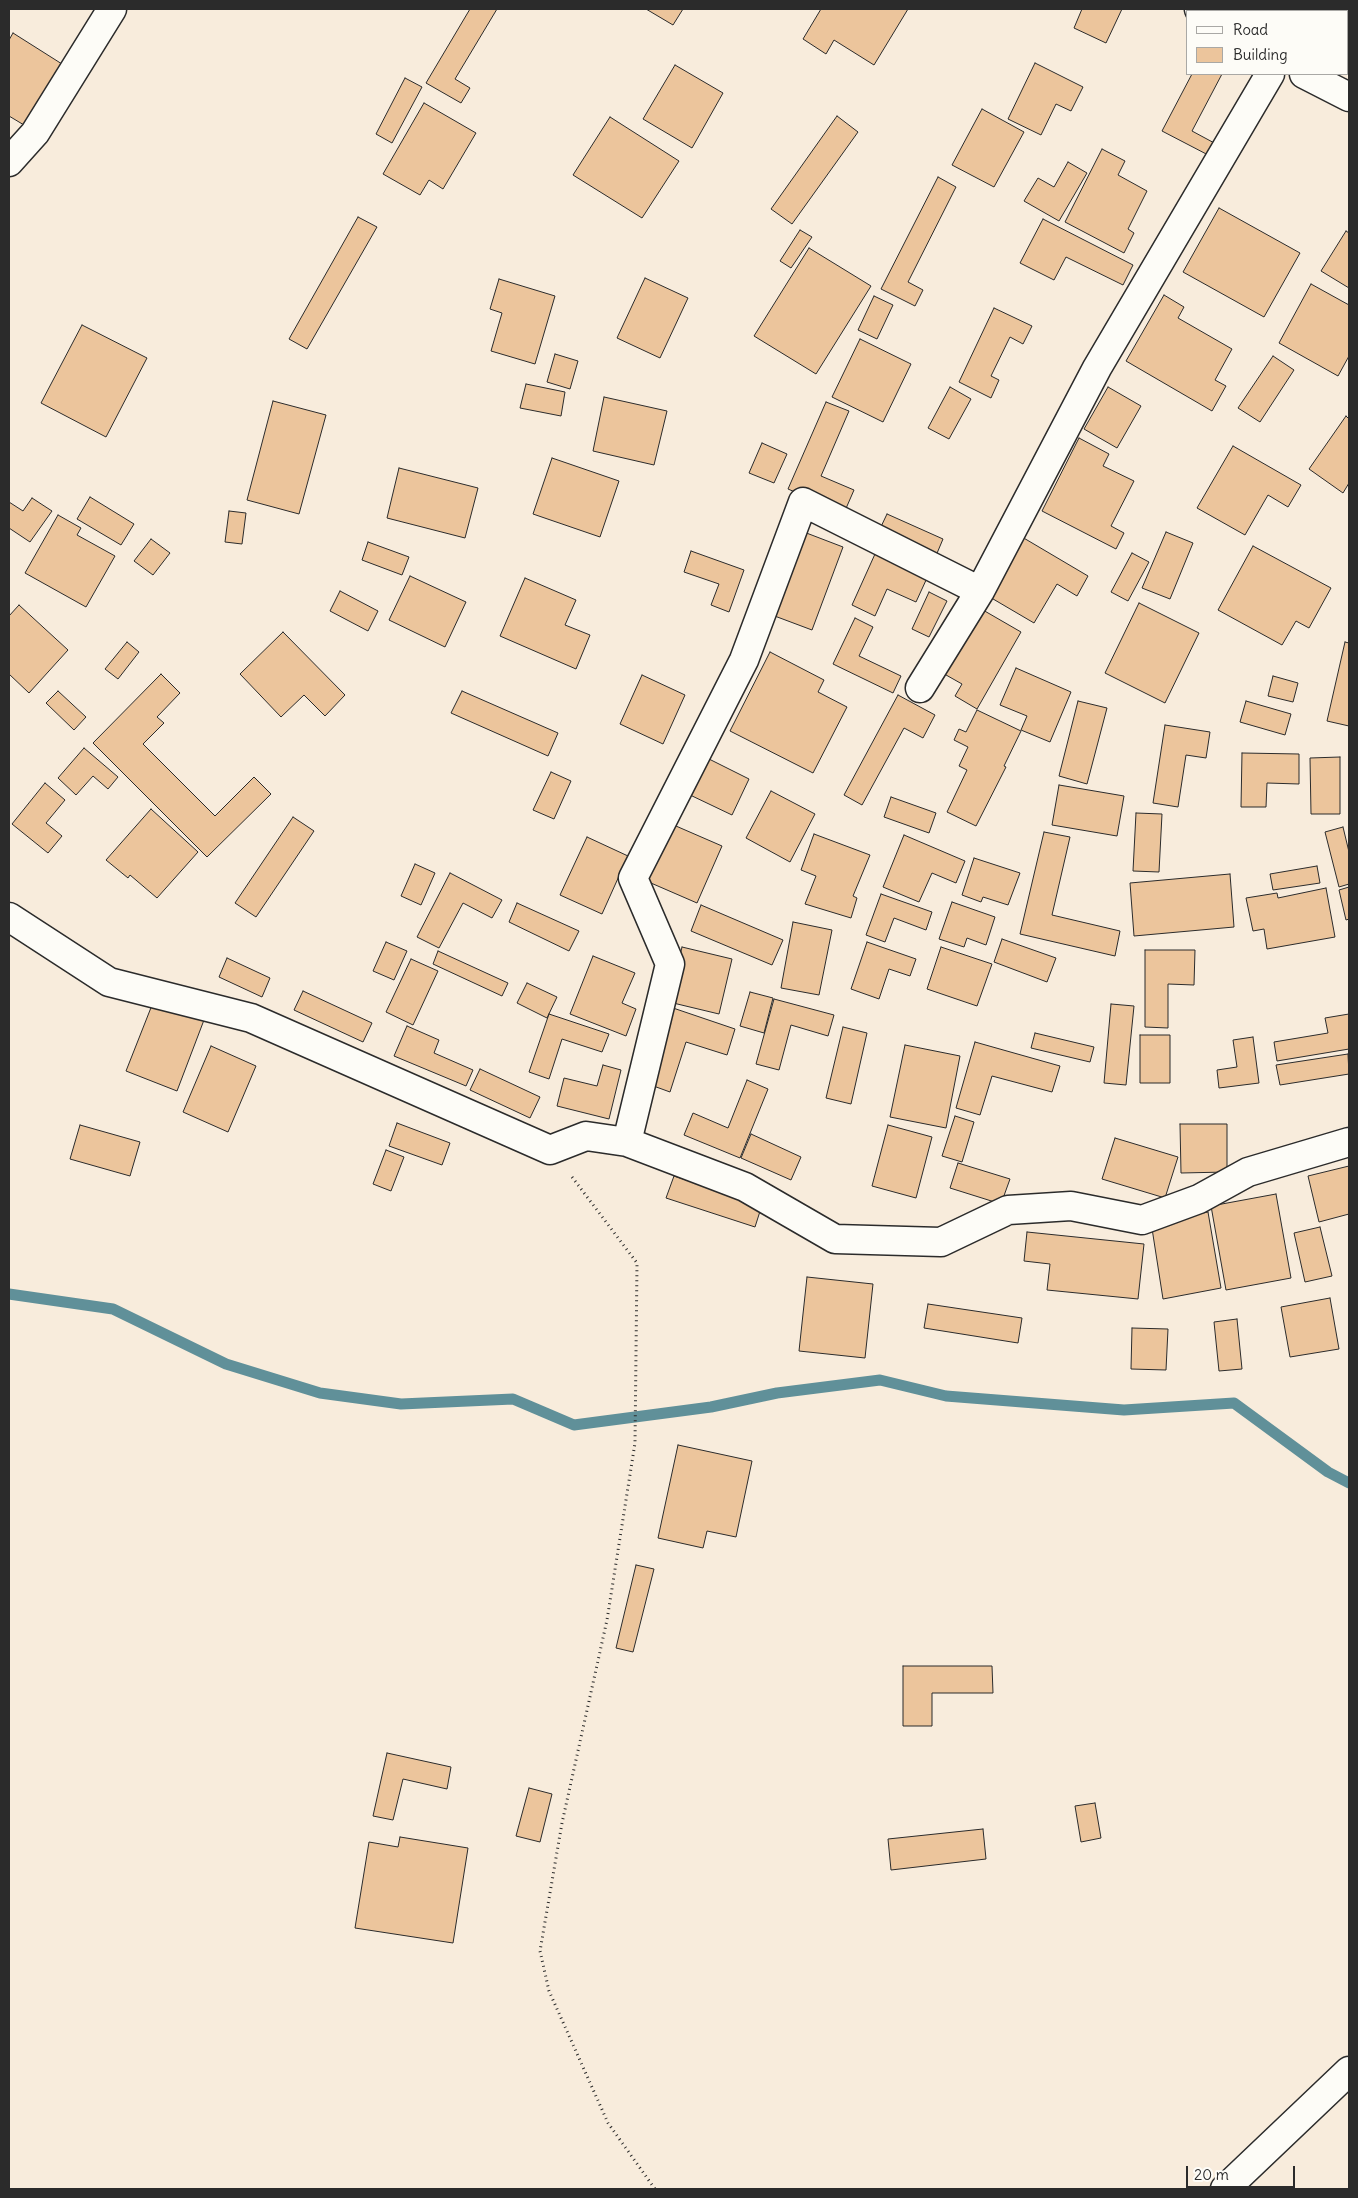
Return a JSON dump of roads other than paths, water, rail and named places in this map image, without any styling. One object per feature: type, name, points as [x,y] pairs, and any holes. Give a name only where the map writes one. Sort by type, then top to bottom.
[{"type":"street","points":[[9,162],[35,133],[112,9]]},
{"type":"street","points":[[920,688],[980,591],[1097,368],[1269,75]]},
{"type":"street","points":[[1306,75],[1349,97]]},
{"type":"street","points":[[626,1142],[670,964],[633,878],[744,660],[803,502],[980,591]]},
{"type":"street","points":[[9,917],[109,982],[251,1018],[550,1150],[586,1136],[626,1142],[745,1187],[835,1239],[941,1242],[1008,1210],[1071,1206],[1142,1220],[1199,1200],[1248,1172],[1349,1142]]},
{"type":"street","points":[[1225,2189],[1349,2071]]},
{"type":"waterway","points":[[9,1294],[113,1309],[226,1364],[320,1393],[401,1404],[513,1399],[574,1425],[711,1407],[777,1393],[880,1380],[946,1396],[1124,1410],[1234,1403],[1328,1472],[1349,1483]]}]
